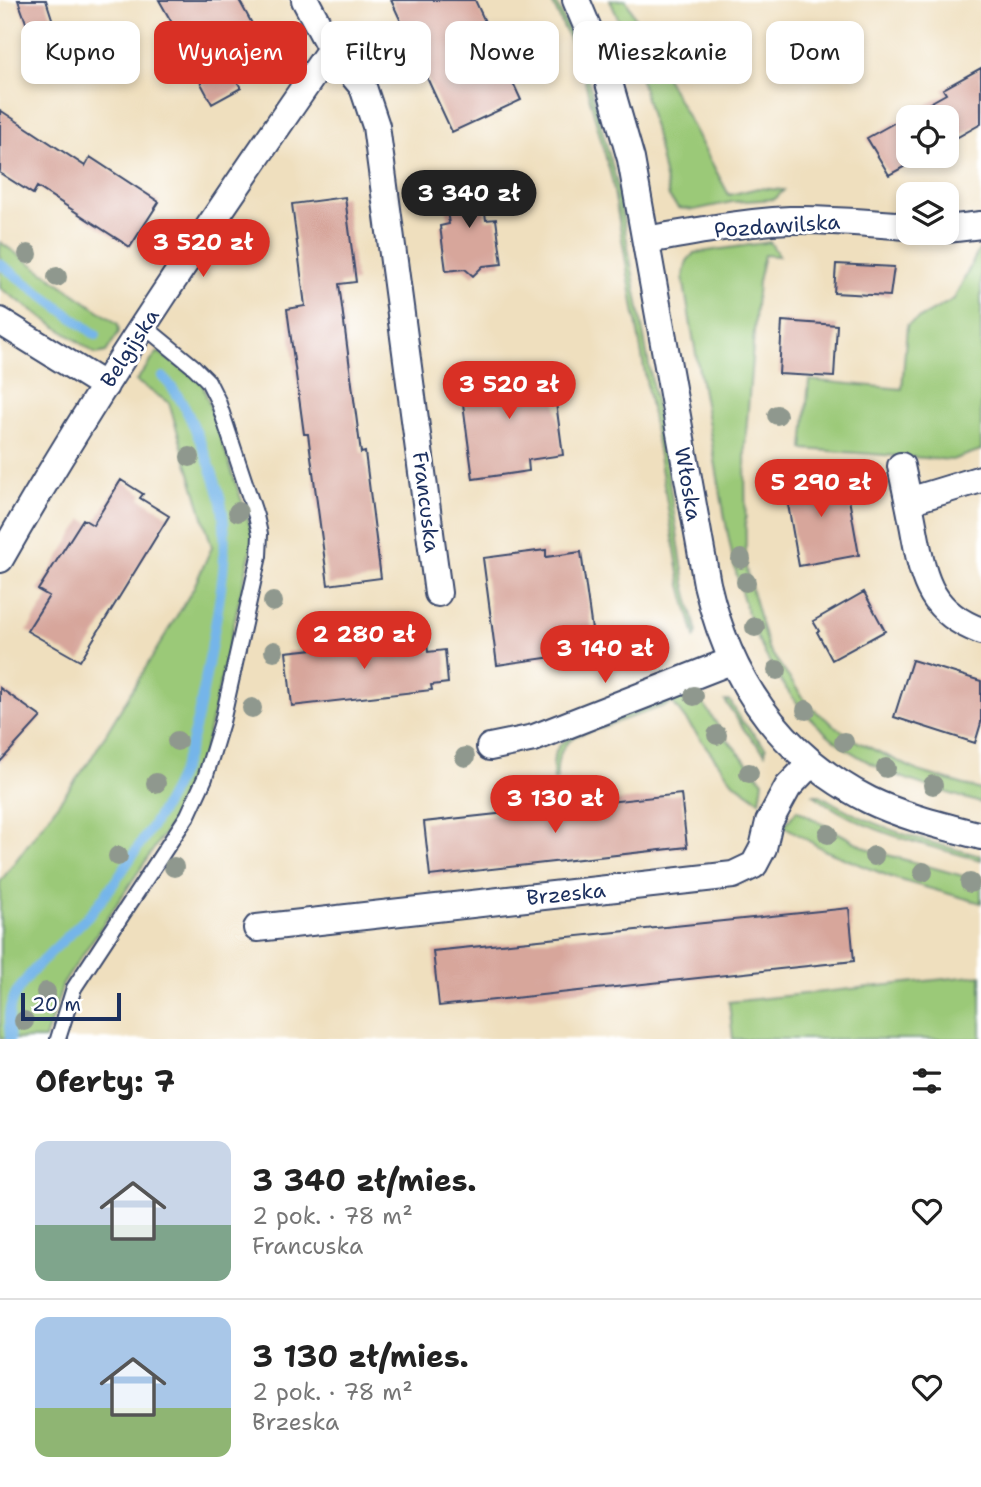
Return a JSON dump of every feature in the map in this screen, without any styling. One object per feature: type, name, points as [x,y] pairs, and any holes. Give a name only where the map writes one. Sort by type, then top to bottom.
[{"type":"street","points":[[305,0],[321,30]]},
{"type":"street","name":"Włoska","points":[[576,0],[614,94],[631,159],[707,584],[713,612],[732,661],[764,713],[811,763],[870,800],[920,819],[981,836]]},
{"type":"street","name":"Belgijska","points":[[0,559],[105,386],[210,225],[321,64]]},
{"type":"street","name":"Francuska","points":[[360,84],[376,126],[438,593]]},
{"type":"street","name":"Pozdawilska","points":[[646,240],[734,225],[789,220],[842,220],[896,225]]},
{"type":"street","points":[[959,228],[981,225]]},
{"type":"street","points":[[0,321],[105,386]]},
{"type":"street","points":[[901,466],[921,567],[931,593],[953,617],[981,631]]},
{"type":"street","points":[[908,501],[981,479]]},
{"type":"street","points":[[490,747],[534,738],[732,661]]},
{"type":"street","name":"Brzeska","points":[[257,928],[733,875],[754,865],[763,848],[769,822],[788,787],[811,763]]},
{"type":"lane","points":[[58,1039],[74,988],[94,954],[167,848],[205,778],[225,710],[260,556],[260,534],[256,516],[218,401],[208,381],[144,326]]},
{"type":"green space","points":[[551,0],[555,0],[573,39],[573,48]]},
{"type":"green space","points":[[610,0],[626,0],[637,21],[619,21]]},
{"type":"green space","points":[[586,84],[589,84],[616,179],[685,584],[697,633],[695,637],[681,585],[612,180]]},
{"type":"green space","points":[[642,84],[670,84],[729,195],[758,188],[784,190],[775,199],[732,202],[694,210],[678,208],[669,197]]},
{"type":"green space","points":[[0,242],[118,324],[119,332],[106,352],[96,354],[0,288]]},
{"type":"green space","points":[[770,242],[779,256],[764,255],[758,281],[745,447],[746,569],[768,648],[809,706],[854,740],[918,771],[981,790],[981,803],[900,777],[862,759],[827,734],[798,705],[776,673],[758,640],[745,606],[728,533],[683,277],[687,261],[694,253]]},
{"type":"green space","points":[[981,246],[981,450],[952,460],[803,449],[809,380],[902,389],[907,325],[954,299]]},
{"type":"green space","points":[[158,352],[202,383],[254,537],[196,786],[63,984],[45,1039],[0,1039],[0,882],[89,762],[193,589],[212,547],[169,403],[136,381]]},
{"type":"green space","points":[[695,691],[726,738],[763,781],[760,801],[733,782],[673,703],[575,736],[562,750],[557,766],[557,780],[554,780],[553,762],[557,749],[573,734]]},
{"type":"green space","points":[[725,701],[730,701],[741,720],[766,748],[765,753],[745,731]]},
{"type":"green space","points":[[814,795],[820,795],[879,825],[981,856],[981,860],[916,843],[873,828]]},
{"type":"green space","points":[[797,810],[870,850],[981,881],[981,903],[896,879],[826,851],[784,826]]},
{"type":"green space","points":[[981,975],[981,1039],[733,1039],[729,1002]]},
{"type":"building","points":[[18,0],[46,0],[53,21],[26,21]]},
{"type":"building","points":[[159,0],[239,0],[251,21],[171,21]]},
{"type":"building","points":[[391,0],[475,0],[485,21],[445,21],[445,84],[514,84],[521,100],[452,132],[430,84],[431,21],[401,21]]},
{"type":"building","points":[[981,68],[981,124],[959,136],[959,105],[926,105],[946,94],[943,89]]},
{"type":"building","points":[[201,84],[239,84],[241,88],[212,104]]},
{"type":"building","points":[[0,110],[85,166],[90,157],[159,202],[130,247],[37,187],[33,194],[0,173]]},
{"type":"building","points":[[896,122],[896,168],[902,168],[889,175],[867,138]]},
{"type":"building","points":[[480,181],[486,220],[496,219],[502,264],[483,266],[473,276],[465,269],[446,271],[440,226],[449,224],[443,185]]},
{"type":"building","points":[[345,197],[356,282],[339,284],[361,453],[365,452],[381,578],[328,585],[308,434],[304,434],[287,309],[305,306],[292,204]]},
{"type":"building","points":[[836,264],[894,267],[890,296],[834,293]]},
{"type":"building","points":[[782,321],[837,325],[834,377],[779,374]]},
{"type":"building","points":[[515,366],[517,378],[552,373],[563,455],[528,460],[529,471],[473,479],[459,374]]},
{"type":"building","points":[[844,471],[859,555],[799,566],[784,482]]},
{"type":"building","points":[[121,480],[143,494],[140,498],[169,516],[80,661],[27,631],[49,596],[38,590],[83,519],[93,525]]},
{"type":"building","points":[[546,550],[546,557],[581,552],[594,644],[559,649],[560,656],[497,665],[483,558]]},
{"type":"building","points":[[864,592],[885,631],[832,660],[813,621]]},
{"type":"building","points":[[426,637],[428,652],[445,650],[448,683],[431,685],[432,690],[292,706],[286,652]]},
{"type":"building","points":[[912,660],[981,681],[981,723],[975,743],[894,717]]},
{"type":"building","points":[[0,688],[41,717],[0,762]]},
{"type":"building","points":[[681,794],[687,847],[430,876],[424,822]]},
{"type":"building","points":[[849,908],[854,961],[439,1006],[433,951]]},
{"type":"waterway","points":[[0,264],[96,335]]},
{"type":"waterway","points":[[10,1039],[9,1012],[14,997],[38,966],[98,904],[147,834],[178,779],[188,754],[198,714],[222,580],[224,521],[217,486],[189,415],[163,377]]}]
